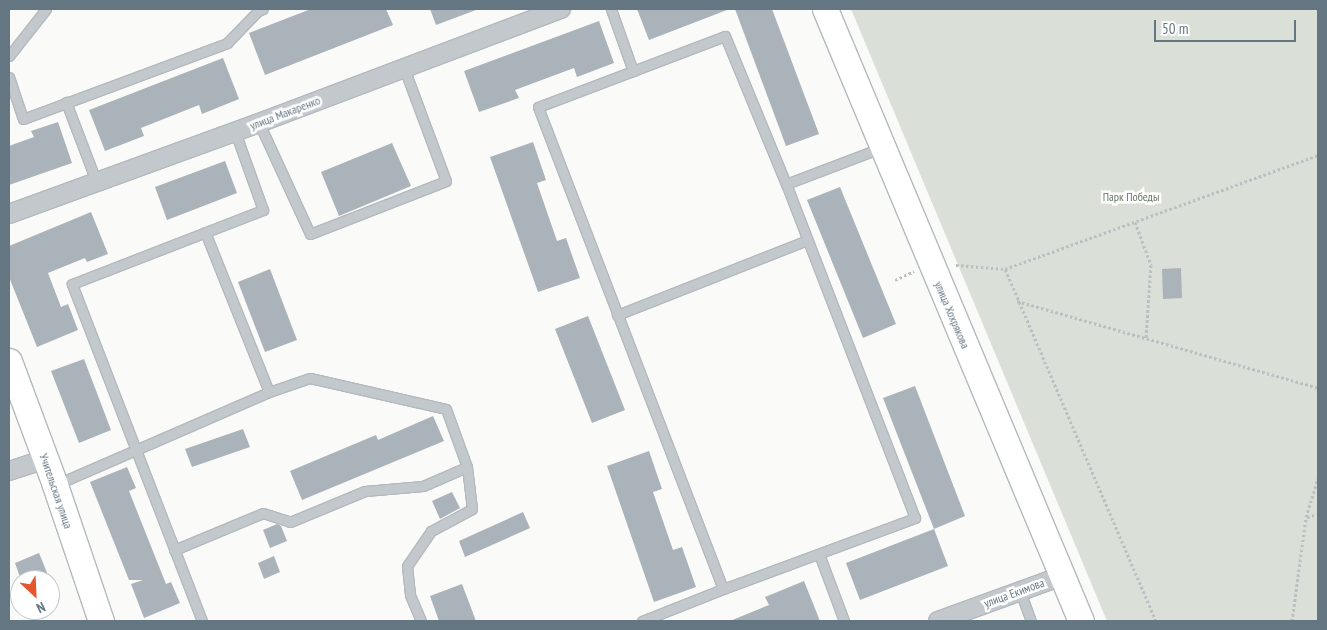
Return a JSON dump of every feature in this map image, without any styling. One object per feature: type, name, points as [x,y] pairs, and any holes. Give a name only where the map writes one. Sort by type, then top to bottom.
[{"type":"street","name":"улица Макаренко","points":[[9,214],[235,132],[561,9]]},
{"type":"street","name":"улица Хохрякова","points":[[825,9],[1081,621]]},
{"type":"street","name":"Учительская улица","points":[[9,361],[55,485],[101,621]]},
{"type":"street","points":[[9,471],[45,459]]},
{"type":"street","name":"улица Екимова","points":[[938,621],[1062,576]]},
{"type":"lane","points":[[9,56],[46,9]]},
{"type":"lane","points":[[9,77],[23,119],[227,43],[258,11],[263,9]]},
{"type":"lane","points":[[610,9],[634,71]]},
{"type":"lane","points":[[642,621],[915,518],[786,184],[725,36],[538,108],[723,589]]},
{"type":"lane","points":[[259,123],[310,234],[446,181],[404,68]]},
{"type":"lane","points":[[66,102],[96,181]]},
{"type":"lane","points":[[202,621],[134,450],[72,284],[263,210],[235,132]]},
{"type":"lane","points":[[786,184],[883,148]]},
{"type":"lane","points":[[205,232],[269,392]]},
{"type":"lane","points":[[617,315],[808,240]]},
{"type":"lane","points":[[55,485],[269,392],[310,378],[446,409],[467,467],[472,509],[431,531],[407,566],[410,595],[421,621]]},
{"type":"lane","points":[[174,550],[263,513],[290,522],[365,491],[423,486],[467,467]]},
{"type":"lane","points":[[819,554],[844,621]]},
{"type":"lane","points":[[1020,591],[1031,621]]},
{"type":"path","points":[[1156,621],[1017,301],[1005,269],[1318,155]]},
{"type":"path","points":[[1135,222],[1151,265],[1146,338]]},
{"type":"path","points":[[1017,301],[1318,388]]},
{"type":"path","points":[[1292,621],[1306,517],[1318,478]]},
{"type":"path","points":[[1306,517],[1318,514]]},
{"type":"green space","name":"Парк Победы","points":[[851,9],[1318,9],[1318,621],[1107,621]]},
{"type":"building","points":[[311,9],[386,9],[393,25],[265,75],[249,33]]},
{"type":"building","points":[[430,9],[476,9],[476,10],[436,25]]},
{"type":"building","points":[[637,9],[727,9],[727,10],[649,40]]},
{"type":"building","points":[[735,9],[772,9],[819,134],[786,146]]},
{"type":"building","points":[[599,21],[614,63],[577,77],[574,68],[515,90],[519,98],[479,112],[464,71]]},
{"type":"building","points":[[223,58],[239,99],[202,114],[199,105],[141,128],[144,136],[105,151],[89,110]]},
{"type":"building","points":[[58,122],[72,163],[9,185],[9,146],[34,137],[31,131]]},
{"type":"building","points":[[533,142],[546,180],[537,183],[557,241],[566,238],[580,278],[538,292],[490,157]]},
{"type":"building","points":[[392,143],[411,186],[339,216],[321,172]]},
{"type":"building","points":[[225,161],[237,193],[167,220],[155,187]]},
{"type":"building","points":[[840,187],[896,324],[863,338],[807,200]]},
{"type":"building","points":[[91,212],[108,254],[87,262],[85,258],[48,273],[61,307],[68,304],[78,330],[37,347],[9,277],[9,246]]},
{"type":"building","points":[[1181,268],[1182,298],[1163,299],[1162,269]]},
{"type":"building","points":[[270,269],[297,340],[265,352],[238,282]]},
{"type":"building","points":[[588,316],[625,410],[592,423],[555,329]]},
{"type":"building","points":[[84,359],[111,430],[79,443],[51,371]]},
{"type":"building","points":[[915,386],[965,516],[934,529],[883,398]]},
{"type":"building","points":[[433,416],[444,441],[302,500],[290,471],[376,435],[378,440]]},
{"type":"building","points":[[243,429],[250,447],[192,467],[185,449]]},
{"type":"building","points":[[649,451],[662,489],[653,492],[673,550],[682,547],[696,587],[654,602],[607,466]]},
{"type":"building","points":[[127,467],[136,488],[129,491],[166,584],[171,582],[180,603],[144,618],[131,584],[143,580],[129,580],[90,482]]},
{"type":"building","points":[[452,492],[460,508],[440,519],[432,501]]},
{"type":"building","points":[[523,512],[530,528],[465,557],[459,541]]},
{"type":"building","points":[[277,524],[281,526],[287,541],[270,548],[263,530]]},
{"type":"building","points":[[934,529],[948,566],[860,600],[846,563]]},
{"type":"building","points":[[39,553],[46,570],[17,570],[15,563]]},
{"type":"building","points":[[274,556],[280,572],[264,579],[258,563]]},
{"type":"building","points":[[804,581],[820,621],[730,621],[769,605],[765,597]]},
{"type":"building","points":[[462,584],[476,621],[439,621],[430,596]]}]
